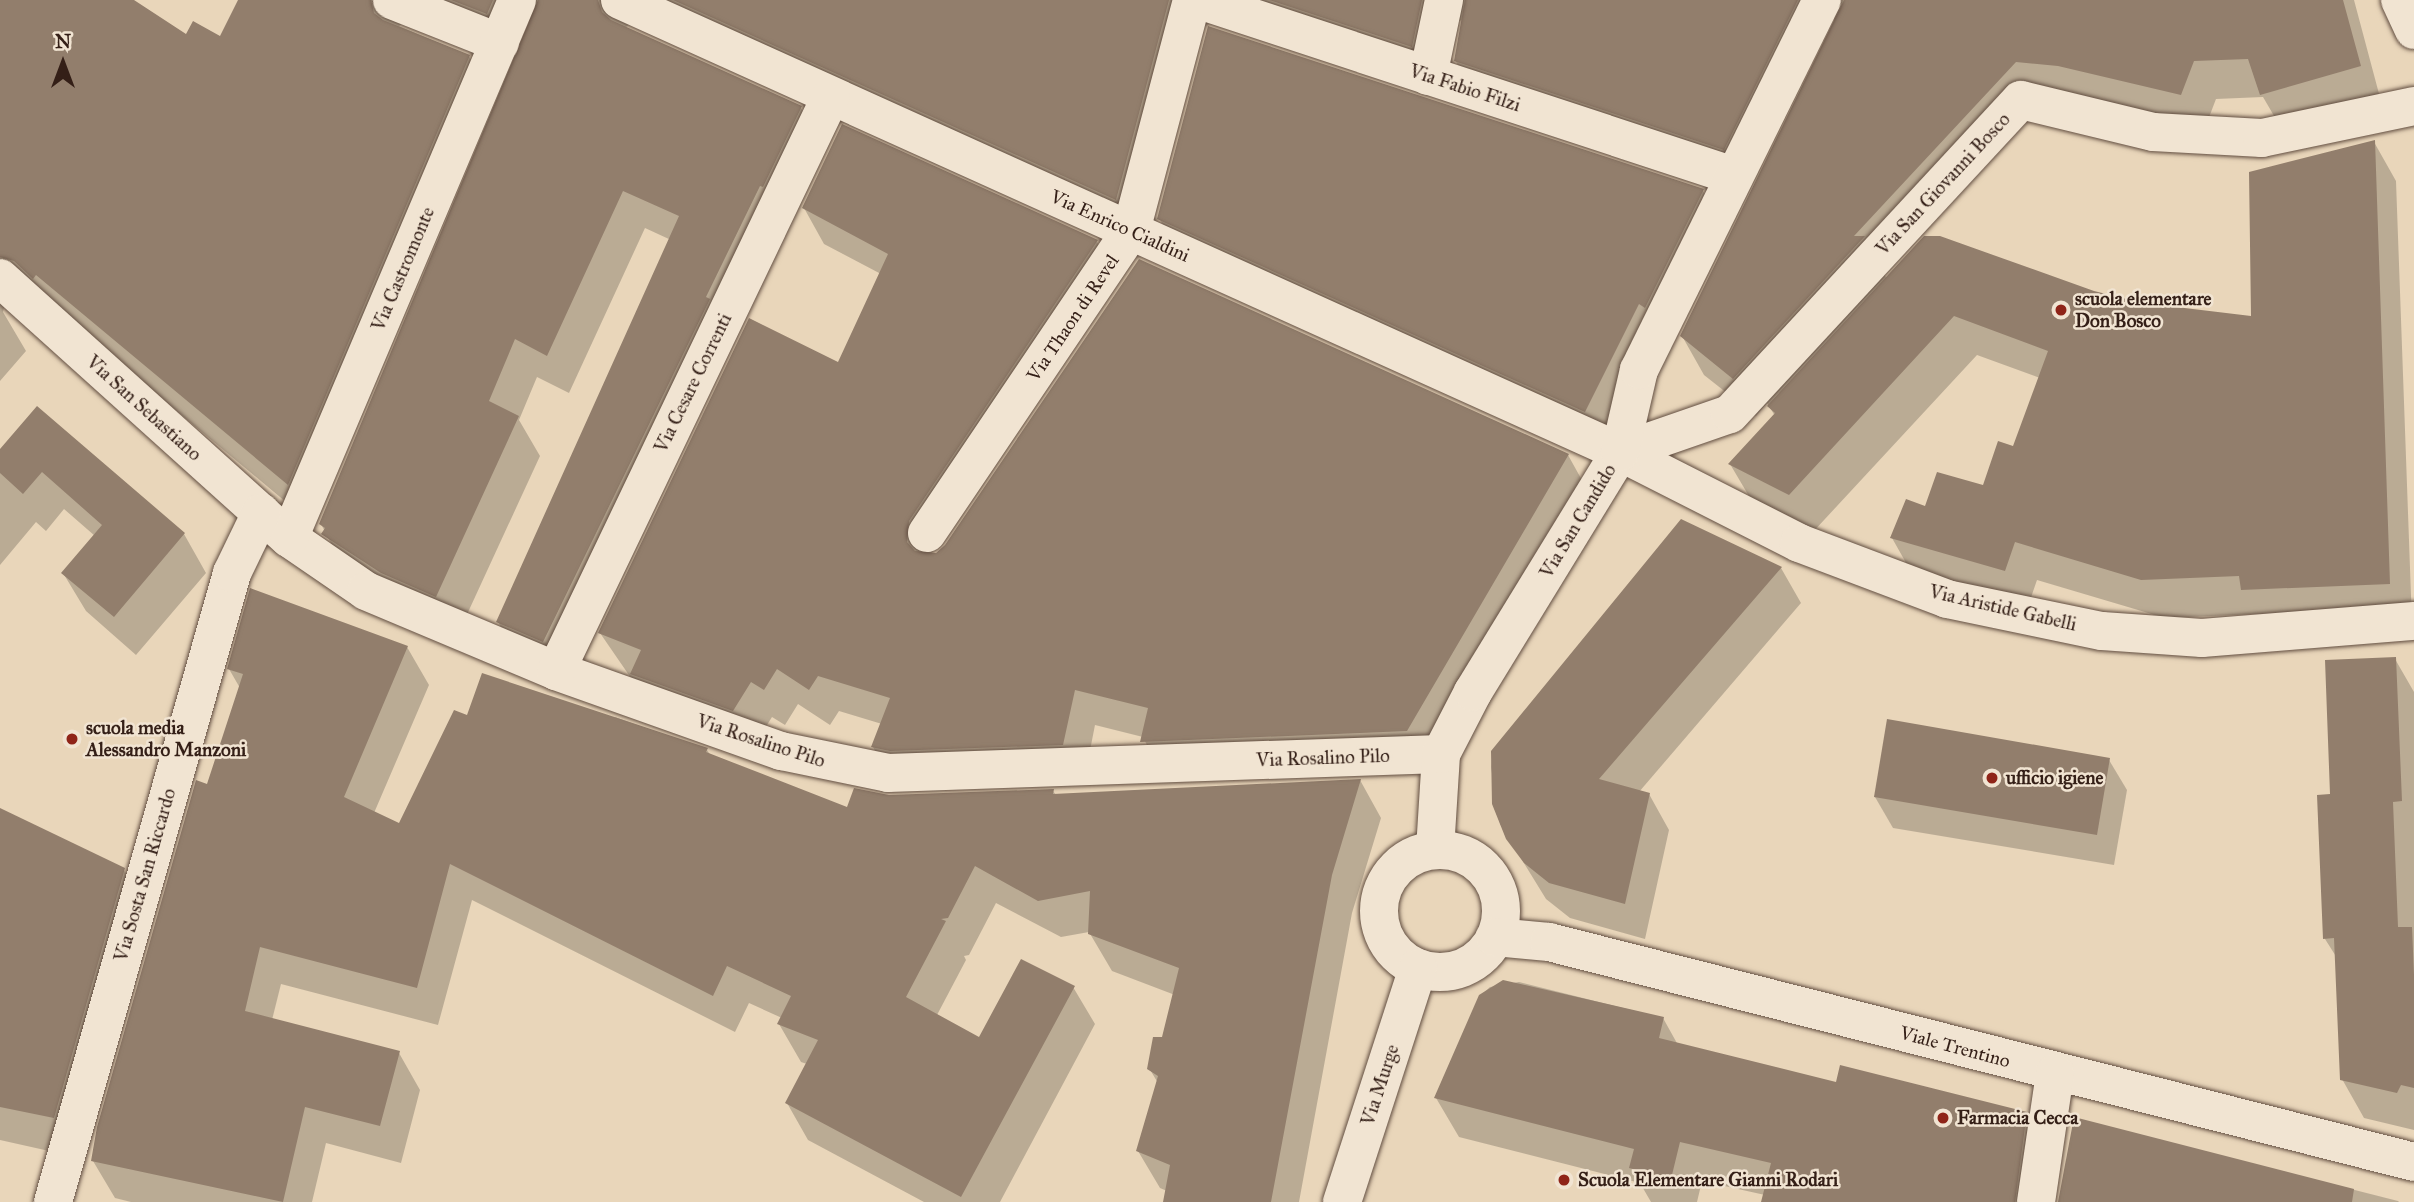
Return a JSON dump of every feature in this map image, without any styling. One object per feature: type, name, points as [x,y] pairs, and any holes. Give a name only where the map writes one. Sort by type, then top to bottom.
[{"type":"street","points":[[392,0],[500,43]]},
{"type":"street","name":"Via Castromonte","points":[[289,538],[517,0]]},
{"type":"street","name":"Via Enrico Cialdini","points":[[620,0],[1620,453]]},
{"type":"street","name":"Via Thaon di Revel","points":[[927,533],[1131,231],[1192,0]]},
{"type":"street","name":"Via Fabio Filzi","points":[[1199,0],[1731,175]]},
{"type":"street","points":[[1428,76],[1444,0]]},
{"type":"street","name":"Via San Candido","points":[[1435,850],[1441,754],[1473,692],[1620,453],[1639,370],[1731,175],[1822,0]]},
{"type":"street","points":[[2400,0],[2414,30]]},
{"type":"street","name":"Via Cesare Correnti","points":[[556,671],[831,96]]},
{"type":"street","name":"Via San Giovanni Bosco","points":[[1620,453],[1730,414],[2021,100],[2153,132],[2262,138],[2414,106]]},
{"type":"street","name":"Via San Sebastiano","points":[[0,278],[289,538]]},
{"type":"street","name":"Via Aristide Gabelli","points":[[1620,453],[1799,543],[1947,599],[2102,631],[2202,638],[2414,621]]},
{"type":"street","name":"Via Sosta San Riccardo","points":[[53,1202],[232,572],[261,513]]},
{"type":"street","name":"Via Rosalino Pilo","points":[[289,538],[366,592],[556,671],[781,751],[888,773],[1441,754]]},
{"type":"street","points":[[1435,850],[1456,852],[1475,861],[1490,877],[1499,895],[1501,917],[1495,937],[1471,964],[1455,970],[1418,968],[1387,943],[1379,923],[1379,903],[1385,883],[1398,866],[1435,850]]},
{"type":"street","name":"Viale Trentino","points":[[1495,937],[1549,942],[2055,1073],[2414,1162]]},
{"type":"street","name":"Via Murge","points":[[1342,1202],[1418,968]]},
{"type":"street","points":[[2036,1202],[2055,1073]]},
{"type":"building","points":[[0,0],[134,0],[186,34],[193,21],[220,36],[238,0],[371,0],[374,13],[383,20],[470,55],[288,485],[36,275],[33,279],[14,261],[0,257]]},
{"type":"building","points":[[451,0],[493,0],[487,14]]},
{"type":"building","points":[[538,0],[598,0],[602,12],[611,20],[802,106],[706,297],[710,299],[543,642],[496,622],[679,216],[623,191],[547,356],[515,339],[489,401],[519,416],[436,597],[381,573],[321,534],[325,528],[319,524]]},
{"type":"building","points":[[673,0],[1169,0],[1116,200]]},
{"type":"building","points":[[1269,0],[1422,0],[1412,47]]},
{"type":"building","points":[[1465,0],[1798,0],[1724,150],[1454,61]]},
{"type":"building","points":[[1844,0],[2343,0],[2361,66],[2260,95],[2248,59],[2194,61],[2181,95],[2058,66],[2016,62],[1854,236],[1865,236],[1733,379],[1680,336]]},
{"type":"building","points":[[1208,26],[1704,189],[1645,308],[1639,304],[1585,412],[1157,219]]},
{"type":"building","points":[[842,124],[1098,240],[909,521],[907,542],[915,551],[936,553],[945,545],[1139,259],[1569,454],[1407,731],[1140,742],[1148,708],[1075,690],[1063,745],[890,751],[871,747],[890,698],[818,676],[809,690],[777,669],[764,690],[751,682],[733,711],[630,674],[641,650],[598,633],[749,318],[838,362],[888,254],[802,208]]},
{"type":"building","points":[[2375,140],[2390,584],[2241,590],[2239,576],[2141,580],[2015,542],[2005,571],[1890,538],[1906,499],[1925,506],[1937,472],[1983,485],[1998,441],[2013,446],[2048,351],[1954,316],[1789,495],[1728,464],[1775,413],[1767,406],[1924,236],[1940,236],[2094,291],[2143,303],[2251,316],[2249,172]]},
{"type":"building","points":[[37,406],[185,533],[114,617],[61,573],[102,525],[42,472],[23,494],[0,473],[0,449]]},
{"type":"building","points":[[1681,519],[1782,567],[1599,779],[1650,793],[1625,904],[1549,883],[1524,863],[1506,839],[1492,804],[1491,751]]},
{"type":"building","points":[[250,588],[408,646],[344,797],[399,823],[454,710],[467,715],[482,673],[708,748],[706,752],[847,807],[854,788],[889,795],[1054,789],[1053,794],[1361,779],[1332,875],[1271,1202],[1163,1202],[1170,1165],[1136,1151],[1158,1076],[1147,1069],[1153,1037],[1162,1037],[1179,968],[1088,934],[1090,891],[1038,901],[975,866],[948,918],[941,919],[946,921],[906,997],[979,1037],[1021,959],[1075,986],[961,1197],[785,1103],[818,1040],[777,1024],[791,996],[727,966],[713,996],[450,864],[417,988],[260,947],[245,1011],[400,1051],[380,1126],[305,1107],[283,1202],[91,1161],[97,1127],[196,780],[207,784],[243,674],[227,669]]},
{"type":"building","points":[[2396,657],[2402,801],[2393,802],[2398,927],[2412,927],[2414,975],[2414,1088],[2401,1085],[2397,1093],[2340,1080],[2334,938],[2323,939],[2317,795],[2330,794],[2325,660]]},
{"type":"building","name":"ufficio igiene","points":[[1887,719],[2110,758],[2097,835],[1874,797]]},
{"type":"building","points":[[0,808],[125,868],[54,1118],[0,1107]]},
{"type":"building","points":[[1503,980],[1664,1017],[1659,1038],[1836,1082],[1840,1065],[2027,1112],[2015,1202],[1761,1202],[1771,1163],[1680,1142],[1671,1179],[1629,1168],[1634,1149],[1434,1098],[1479,995]]},
{"type":"building","points":[[2074,1117],[2354,1189],[2352,1202],[2058,1202]]},
{"type":"place","name":"scuola elementare Don Bosco","points":[[2061,310]]},
{"type":"place","name":"scuola media Alessandro Manzoni","points":[[72,739]]},
{"type":"place","name":"ufficio igiene","points":[[1992,778]]},
{"type":"place","name":"Farmacia Cecca","points":[[1943,1118]]},
{"type":"place","name":"Scuola Elementare Gianni Rodari","points":[[1564,1180]]}]
